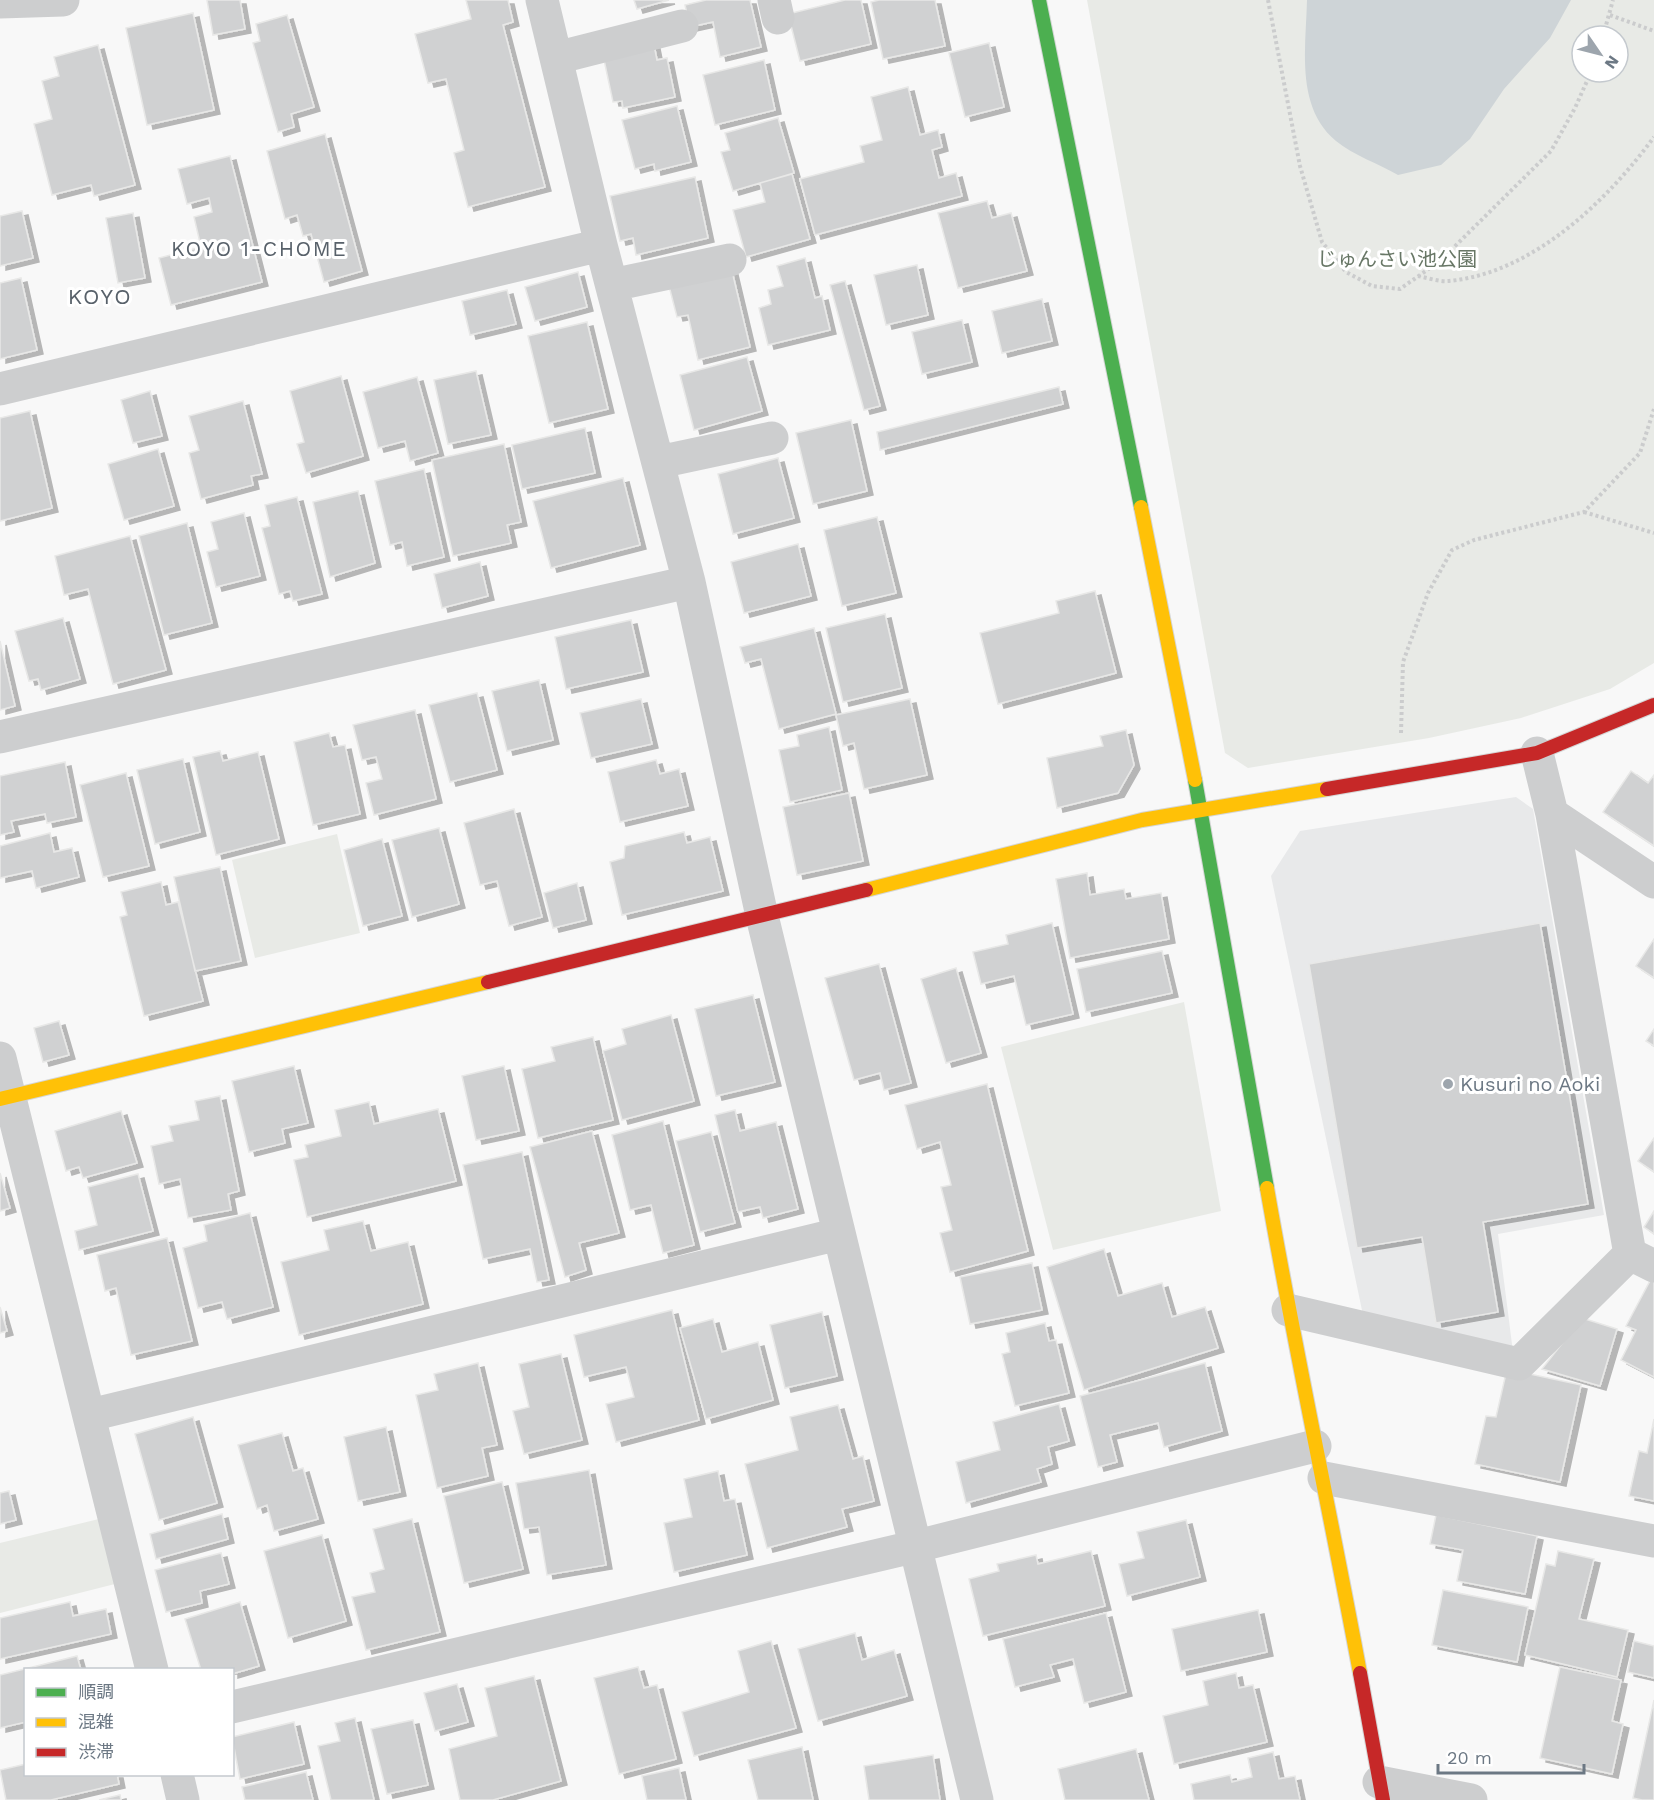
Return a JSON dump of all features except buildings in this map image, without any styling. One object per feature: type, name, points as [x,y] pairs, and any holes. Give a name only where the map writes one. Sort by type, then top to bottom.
[{"type":"street","points":[[0,2],[63,0]]},
{"type":"street","points":[[542,0],[601,245],[689,582],[762,916],[977,1800]]},
{"type":"street","points":[[1039,0],[1201,809],[1288,1310],[1315,1446],[1324,1478],[1381,1791],[1471,1800]]},
{"type":"street","points":[[556,58],[682,26]]},
{"type":"street","points":[[0,389],[601,245]]},
{"type":"street","points":[[612,285],[730,260]]},
{"type":"street","points":[[658,462],[772,438]]},
{"type":"street","points":[[0,738],[689,582]]},
{"type":"street","points":[[5,1098],[762,916],[1142,820],[1537,753],[1642,712],[1654,705]]},
{"type":"street","points":[[1288,1310],[1519,1364],[1642,1260],[1552,814],[1537,753]]},
{"type":"street","points":[[1552,814],[1654,882]]},
{"type":"street","points":[[0,1058],[5,1098],[90,1415],[152,1668]]},
{"type":"street","points":[[90,1415],[839,1234]]},
{"type":"street","points":[[234,1707],[914,1547],[1315,1446]]},
{"type":"street","points":[[1324,1478],[1654,1541]]},
{"type":"street","points":[[177,1776],[183,1800]]},
{"type":"path","points":[[1268,0],[1300,166],[1322,242],[1346,272],[1372,286],[1400,289],[1440,261],[1478,226],[1551,151],[1586,84]]},
{"type":"path","points":[[1607,24],[1613,0]]},
{"type":"path","points":[[1610,15],[1654,31]]},
{"type":"path","points":[[1418,276],[1448,281],[1504,268],[1572,226],[1630,169],[1654,137]]},
{"type":"path","points":[[1584,512],[1640,453],[1654,409]]},
{"type":"path","points":[[1401,739],[1403,662],[1428,592],[1452,550],[1474,540],[1584,512],[1654,533]]},
{"type":"shaded area","points":[[1307,0],[1571,0],[1550,38],[1504,89],[1470,139],[1441,165],[1398,175],[1336,141],[1323,127],[1314,111],[1306,75]]},
{"type":"shaded area","points":[[1516,797],[1533,809],[1604,1215],[1498,1234],[1513,1352],[1363,1315],[1271,876],[1300,831]]},
{"type":"green space","name":"じゅんさい池公園","points":[[1087,0],[1654,0],[1654,663],[1610,689],[1521,718],[1429,738],[1248,768],[1225,753]]},
{"type":"green space","points":[[337,834],[360,933],[255,958],[232,860]]},
{"type":"green space","points":[[1184,1002],[1221,1211],[1053,1250],[1001,1047]]},
{"type":"green space","points":[[103,1518],[119,1583],[0,1613],[0,1543]]},
{"type":"traffic: fast","points":[[1039,0],[1141,507]]},
{"type":"traffic: fast","points":[[1195,780],[1267,1188]]},
{"type":"traffic: slow","points":[[1141,507],[1195,780]]},
{"type":"traffic: slow","points":[[866,890],[1142,820],[1327,789]]},
{"type":"traffic: slow","points":[[0,1099],[488,982]]},
{"type":"traffic: slow","points":[[1267,1188],[1360,1673]]},
{"type":"traffic: jam","points":[[1327,789],[1537,753],[1654,705]]},
{"type":"traffic: jam","points":[[488,982],[866,890]]},
{"type":"traffic: jam","points":[[1360,1673],[1383,1800]]},
{"type":"place","name":"Kusuri no Aoki","points":[[1448,1084]]},
{"type":"district","name":"KOYO 1-CHOME","points":[[259,249]]},
{"type":"district","name":"KOYO","points":[[100,296]]}]
